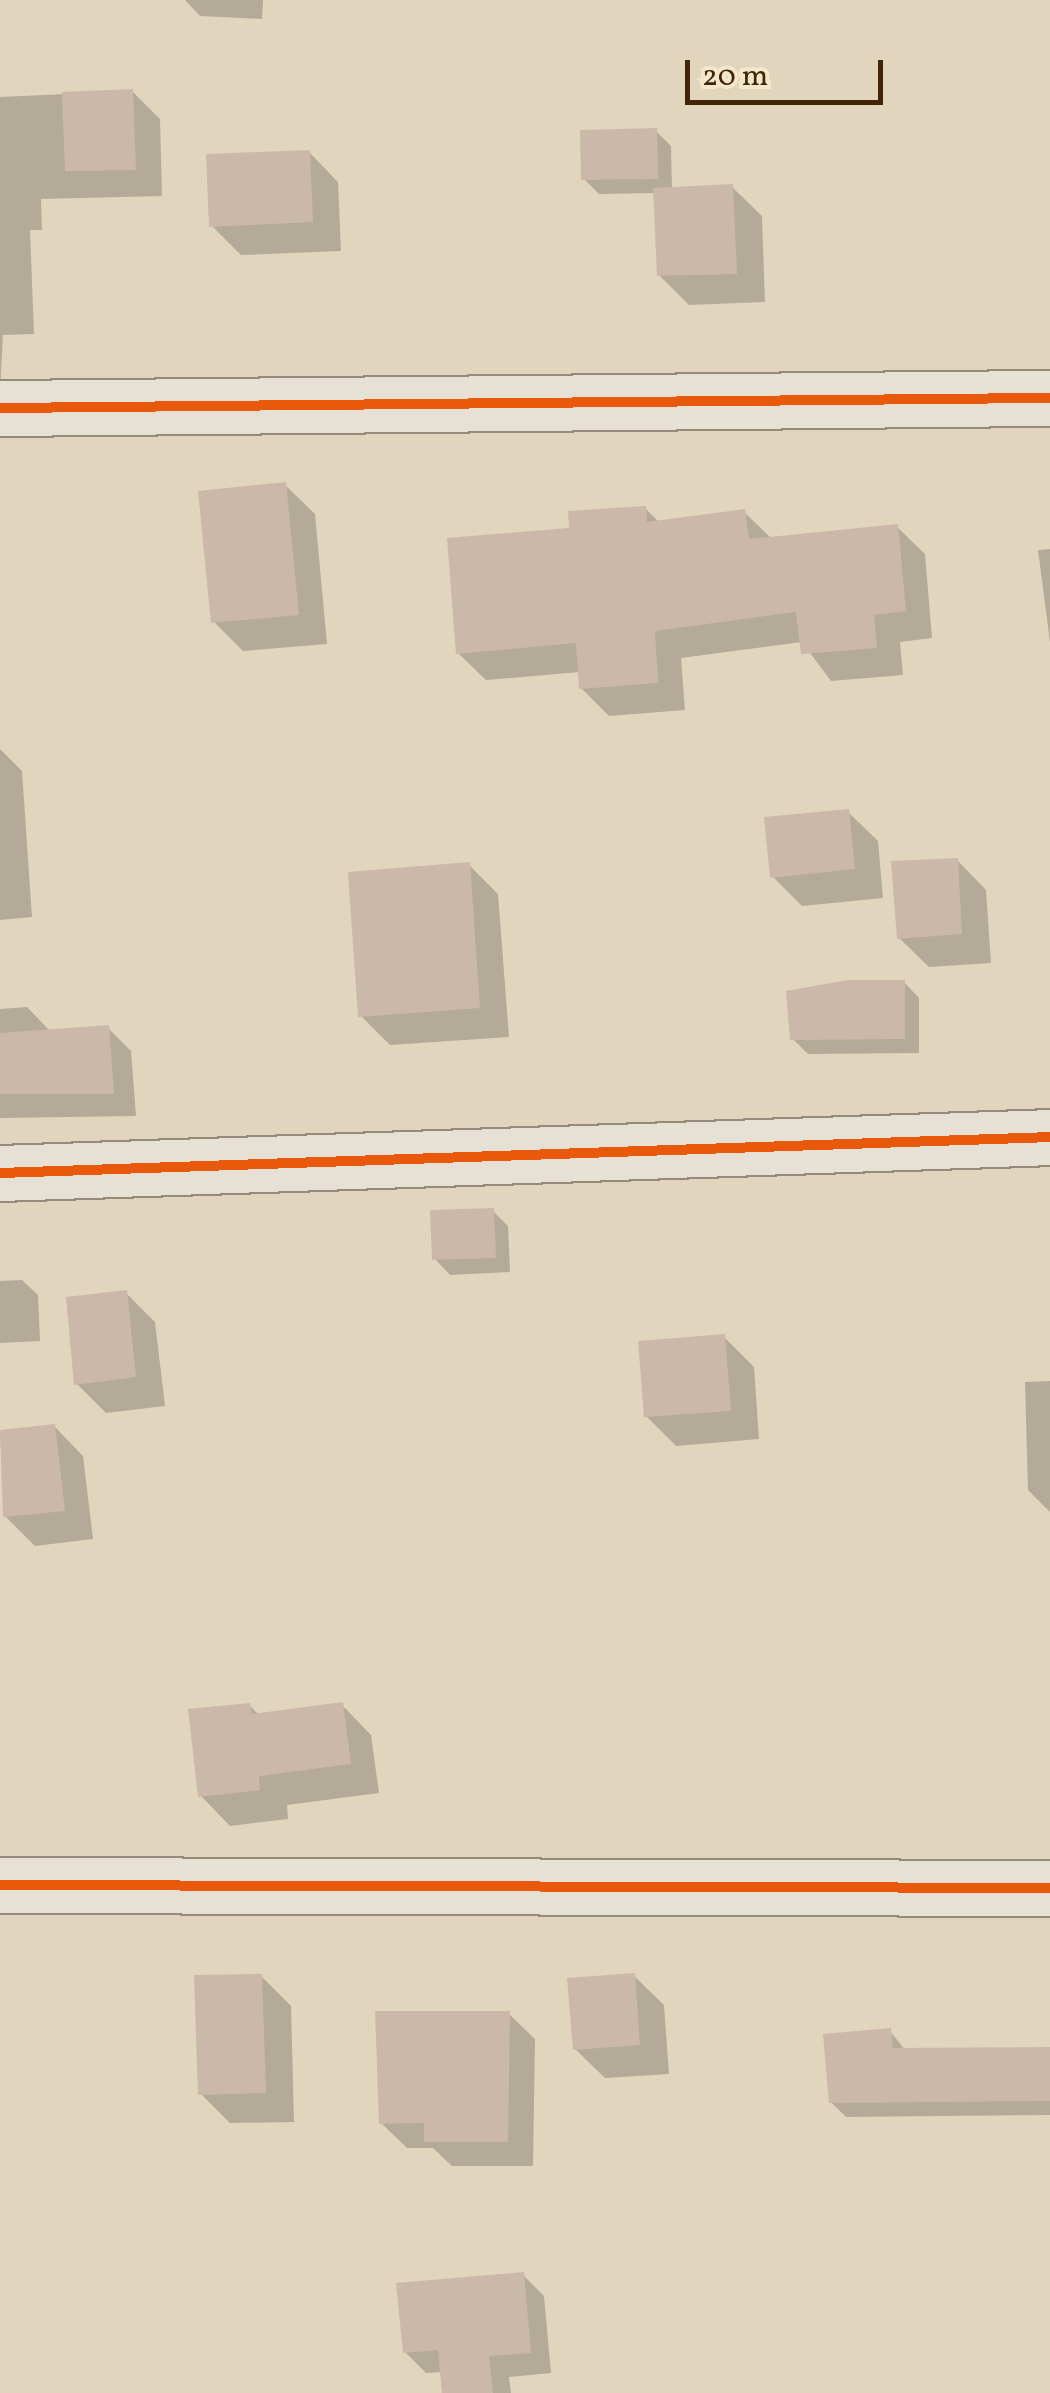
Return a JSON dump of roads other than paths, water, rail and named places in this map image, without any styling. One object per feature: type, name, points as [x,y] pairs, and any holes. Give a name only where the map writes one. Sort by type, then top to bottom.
[{"type":"street","points":[[0,408],[1050,398]]},
{"type":"street","points":[[0,1173],[1050,1138]]},
{"type":"street","points":[[0,1885],[1050,1888]]}]
